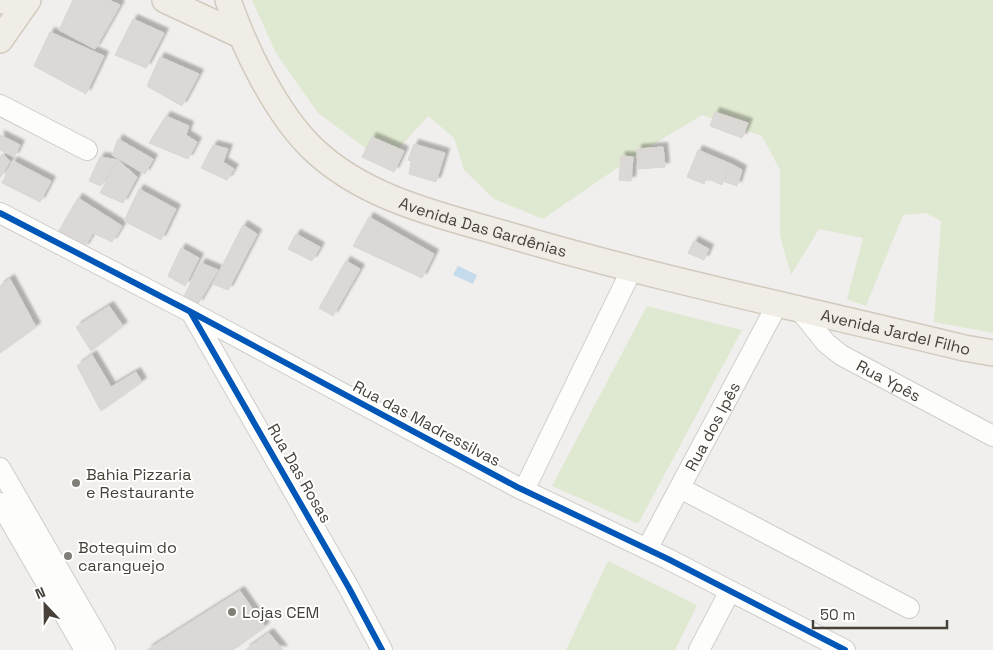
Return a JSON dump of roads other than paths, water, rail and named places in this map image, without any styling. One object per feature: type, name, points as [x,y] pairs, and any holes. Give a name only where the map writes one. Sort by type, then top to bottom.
[{"type":"main road","points":[[0,40],[28,0]]},
{"type":"main road","points":[[165,0],[240,35]]},
{"type":"main road","name":"Avenida Das Gardênias","points":[[228,0],[240,35],[287,116],[312,148],[343,171],[380,193],[421,210],[594,260],[788,305]]},
{"type":"main road","name":"Avenida Jardel Filho","points":[[788,305],[964,348],[993,353]]},
{"type":"street","points":[[0,105],[87,150]]},
{"type":"street","name":"Rua das Madressilvas","points":[[0,213],[191,312],[524,490],[647,549],[845,650]]},
{"type":"street","points":[[524,490],[632,269]]},
{"type":"street","name":"Rua Ypês","points":[[788,305],[826,343],[841,355],[993,436]]},
{"type":"street","name":"Rua dos Ipês","points":[[647,549],[680,488],[788,305]]},
{"type":"street","name":"Rua Das Rosas","points":[[191,312],[345,579],[382,650]]},
{"type":"street","points":[[0,468],[105,650]]},
{"type":"street","points":[[680,488],[909,608]]},
{"type":"street","points":[[0,503],[85,650]]},
{"type":"street","points":[[699,650],[730,591]]},
{"type":"water","points":[[458,266],[477,275],[473,284],[453,275]]},
{"type":"place","name":"Bahia Pizzaria e Restaurante","points":[[76,483]]},
{"type":"place","name":"Botequim do caranguejo","points":[[68,556]]},
{"type":"place","name":"Lojas CEM","points":[[232,612]]}]
